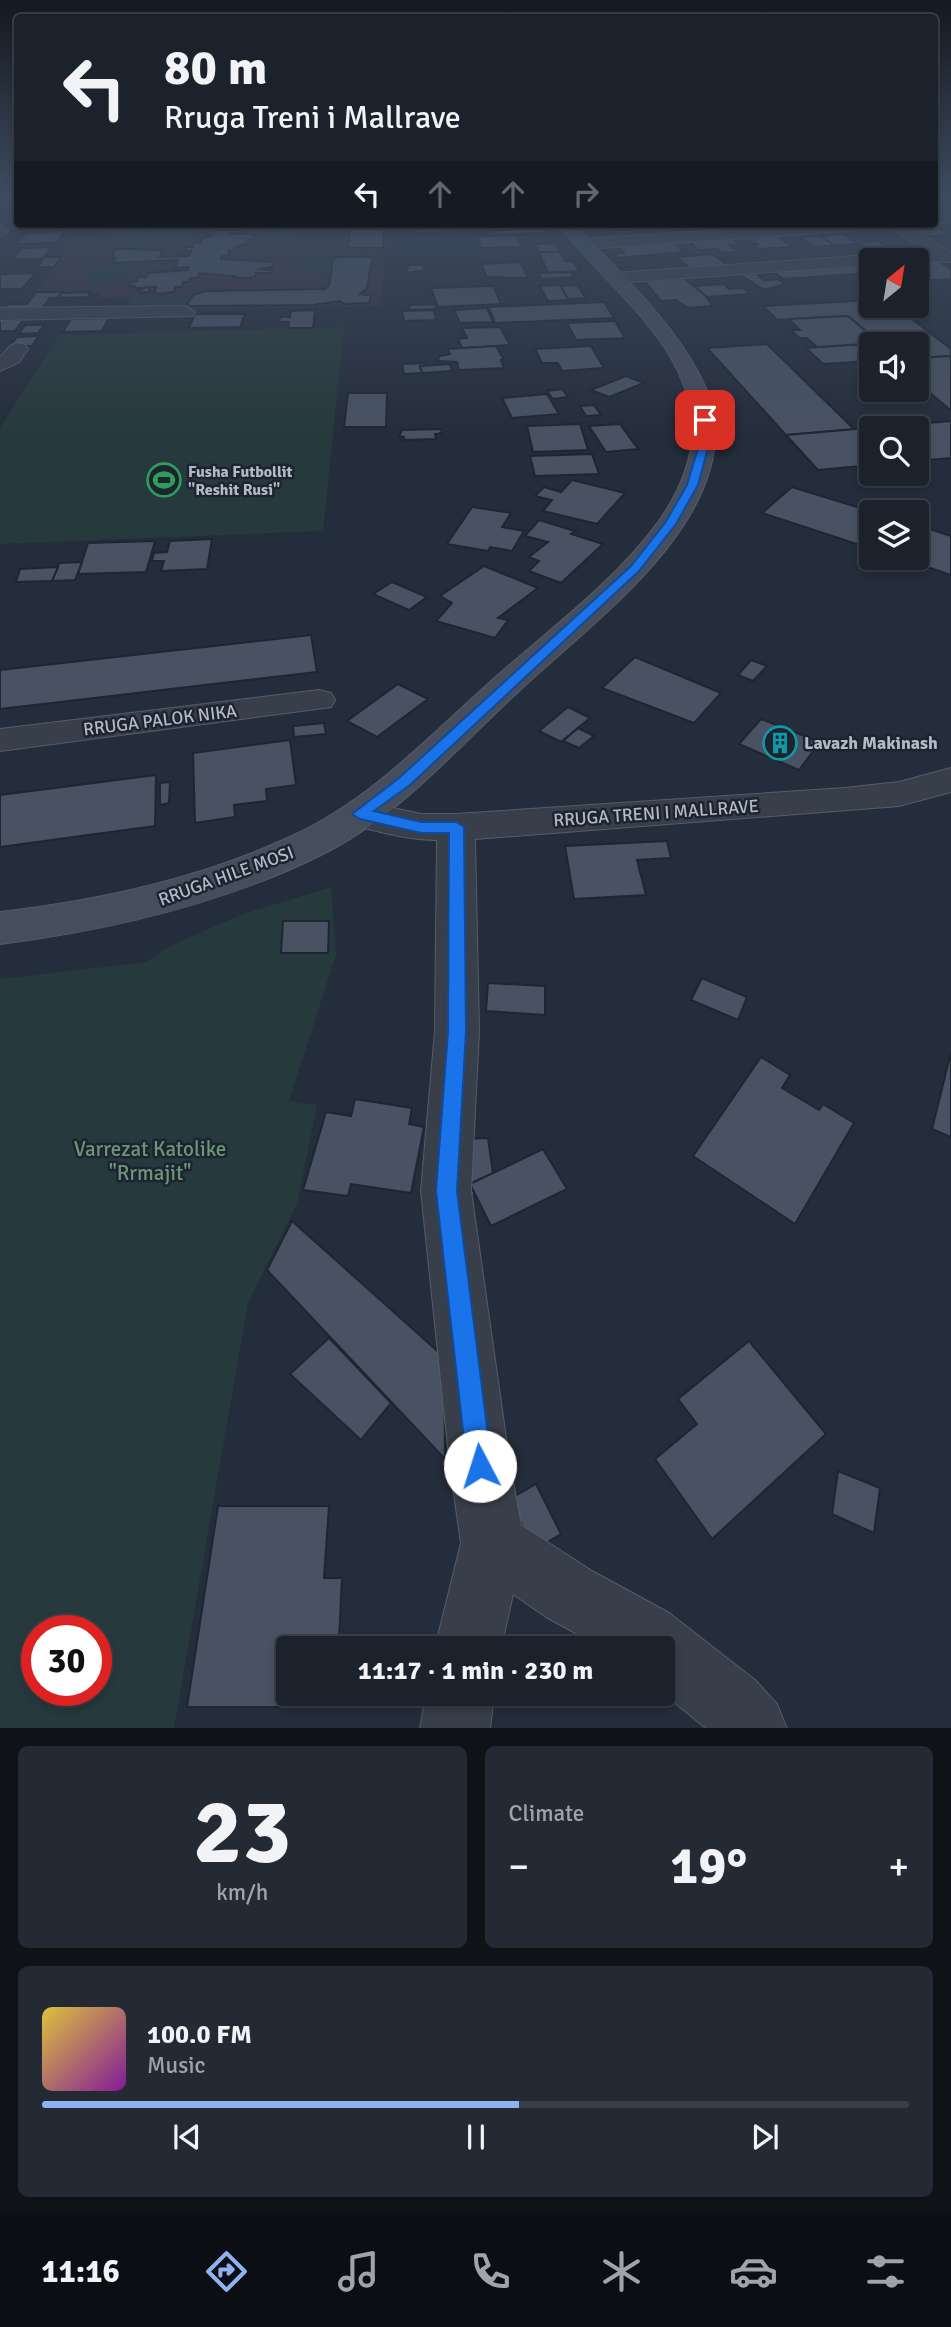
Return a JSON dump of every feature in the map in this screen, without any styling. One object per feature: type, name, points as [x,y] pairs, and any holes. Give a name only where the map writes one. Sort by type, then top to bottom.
[{"type":"main road","name":"RRUGA HILE MOSI","points":[[0,928],[48,923],[159,902],[236,876],[311,845],[405,781],[635,569],[670,524],[692,485],[703,448],[705,420],[700,398],[667,337],[613,276]]},
{"type":"street","points":[[615,278],[652,276]]},
{"type":"street","points":[[0,314],[186,312]]},
{"type":"street","points":[[0,365],[12,358],[18,349]]},
{"type":"street","name":"RRUGA PALOK NIKA","points":[[0,740],[319,700]]},
{"type":"street","name":"RRUGA TRENI I MALLRAVE","points":[[360,814],[421,827],[456,827],[845,800],[900,794],[951,780]]},
{"type":"street","points":[[456,827],[457,1031],[446,1191],[471,1374],[480,1466],[493,1543],[471,1636]]},
{"type":"street","points":[[493,1543],[569,1594],[646,1636]]},
{"type":"street","points":[[675,1659],[731,1704],[752,1728]]},
{"type":"street","points":[[455,1728],[458,1706]]},
{"type":"shaded area","points":[[48,276],[384,276],[380,306],[123,312],[132,297],[58,298],[61,292],[36,292]]},
{"type":"green space","points":[[87,276],[128,276],[124,284],[106,285],[85,279]]},
{"type":"green space","points":[[190,294],[184,305],[127,306],[133,297],[168,298]]},
{"type":"green space","name":"Fusha Futbollit \"Reshit Rusi\"","points":[[344,327],[323,531],[0,544],[0,428],[59,335]]},
{"type":"green space","name":"Varrezat Katolike \"Rrmajit\"","points":[[331,887],[336,955],[289,1101],[317,1105],[297,1204],[248,1303],[174,1728],[0,1728],[0,979],[146,962],[168,947],[240,915]]},
{"type":"building","points":[[0,276],[34,276],[22,289],[0,289]]},
{"type":"building","points":[[198,276],[198,278],[190,278],[189,282],[183,282],[182,287],[175,287],[174,292],[158,294],[155,292],[156,287],[147,287],[152,291],[141,293],[138,291],[145,288],[129,286],[131,282],[137,281],[138,277]]},
{"type":"building","points":[[231,276],[256,276],[249,278],[234,278],[235,276]]},
{"type":"building","points":[[331,276],[369,276],[367,288],[360,294],[371,296],[369,303],[344,304],[340,301],[313,305],[186,306],[193,295],[206,291],[325,289],[329,286]]},
{"type":"building","points":[[527,276],[528,278],[487,277]]},
{"type":"building","points":[[540,276],[574,277],[542,279]]},
{"type":"building","points":[[742,276],[759,276],[765,281],[778,279],[785,284],[764,290]]},
{"type":"building","points":[[779,276],[832,276],[783,279]]},
{"type":"building","points":[[929,276],[951,276],[951,279],[929,281]]},
{"type":"building","points":[[684,278],[707,297],[712,306],[688,308],[676,300],[661,301],[644,281]]},
{"type":"building","points":[[724,284],[729,289],[744,288],[749,294],[707,297],[694,286]]},
{"type":"building","points":[[560,285],[569,300],[548,301],[540,286]]},
{"type":"building","points":[[577,285],[586,298],[568,299],[561,286]]},
{"type":"building","points":[[493,286],[501,304],[438,307],[431,288]]},
{"type":"building","points":[[36,292],[62,292],[58,298],[50,298],[43,307],[60,307],[56,313],[4,310],[8,304],[27,304]]},
{"type":"building","points":[[91,292],[89,295],[97,295],[58,298],[61,293]]},
{"type":"building","points":[[859,301],[859,318],[911,318],[929,332],[867,332],[848,316],[777,320],[763,306]]},
{"type":"building","points":[[604,302],[614,318],[495,323],[489,307]]},
{"type":"building","points":[[435,304],[437,309],[410,310],[409,305]]},
{"type":"building","points":[[487,308],[493,322],[460,323],[454,310]]},
{"type":"building","points":[[315,310],[313,328],[288,328],[289,322],[279,322],[280,317],[290,317],[291,311]]},
{"type":"building","points":[[434,310],[436,320],[404,321],[402,311]]},
{"type":"building","points":[[195,314],[245,314],[240,327],[189,328]]},
{"type":"building","points":[[0,316],[5,316],[1,320],[23,320],[15,331],[0,331]]},
{"type":"building","points":[[848,316],[867,332],[859,332],[859,344],[817,347],[807,338],[799,338],[791,330],[800,330],[789,319]]},
{"type":"building","points":[[109,318],[102,331],[63,332],[71,319]]},
{"type":"building","points":[[615,321],[625,338],[576,340],[567,323]]},
{"type":"building","points":[[25,325],[44,325],[38,333],[19,334]]},
{"type":"building","points":[[500,327],[510,345],[462,348],[458,339],[467,338],[462,328]]},
{"type":"building","points":[[929,332],[951,349],[951,356],[929,357]]},
{"type":"building","points":[[39,336],[32,346],[10,346],[17,337]]},
{"type":"building","points":[[767,344],[854,429],[786,435],[707,348]]},
{"type":"building","points":[[859,344],[859,362],[823,364],[806,348]]},
{"type":"building","points":[[496,346],[504,360],[501,360],[504,368],[459,370],[457,362],[437,361],[440,356],[450,354],[448,349]]},
{"type":"building","points":[[591,346],[604,368],[562,371],[558,363],[542,363],[535,349]]},
{"type":"building","points":[[951,356],[951,409],[929,392],[929,357]]},
{"type":"building","points":[[424,363],[425,366],[420,366],[422,373],[404,374],[402,364]]},
{"type":"building","points":[[450,364],[452,371],[422,373],[420,366]]},
{"type":"building","points":[[626,376],[644,383],[609,397],[591,390]]},
{"type":"building","points":[[562,389],[568,397],[553,399],[547,391]]},
{"type":"building","points":[[348,393],[387,393],[386,427],[344,427]]},
{"type":"building","points":[[547,394],[559,414],[512,418],[502,398]]},
{"type":"building","points":[[594,405],[601,415],[586,416],[580,406]]},
{"type":"building","points":[[951,421],[951,458],[929,460],[929,423]]},
{"type":"building","points":[[580,424],[588,450],[533,452],[527,426]]},
{"type":"building","points":[[620,424],[638,449],[606,452],[589,426]]},
{"type":"building","points":[[441,429],[442,433],[435,434],[436,439],[404,440],[404,437],[399,436],[402,430]]},
{"type":"building","points":[[859,429],[859,466],[818,470],[786,435]]},
{"type":"building","points":[[592,454],[599,474],[535,476],[530,456]]},
{"type":"building","points":[[572,480],[625,493],[597,524],[543,511],[552,500],[535,496],[544,487],[561,492]]},
{"type":"building","points":[[792,487],[859,508],[859,545],[762,513]]},
{"type":"building","points":[[472,507],[511,513],[502,527],[524,531],[512,551],[490,547],[488,551],[447,544]]},
{"type":"building","points":[[539,520],[575,531],[571,534],[603,544],[561,583],[529,571],[539,561],[529,557],[548,542],[525,536]]},
{"type":"building","points":[[929,529],[951,536],[951,575],[929,568]]},
{"type":"building","points":[[212,539],[207,569],[161,571],[164,561],[152,561],[154,553],[167,552],[170,541]]},
{"type":"building","points":[[155,541],[146,572],[78,574],[88,543]]},
{"type":"building","points":[[82,562],[75,580],[52,581],[59,563]]},
{"type":"building","points":[[484,566],[538,588],[498,618],[508,620],[495,638],[436,621],[452,603],[440,596]]},
{"type":"building","points":[[58,567],[52,581],[16,582],[20,569]]},
{"type":"building","points":[[392,582],[427,597],[409,610],[373,594]]},
{"type":"building","points":[[311,635],[317,672],[0,709],[0,670]]},
{"type":"building","points":[[635,657],[721,693],[694,723],[602,688]]},
{"type":"building","points":[[751,660],[767,666],[753,681],[738,675]]},
{"type":"building","points":[[398,684],[428,699],[377,737],[347,721]]},
{"type":"building","points":[[568,707],[590,718],[561,742],[539,731]]},
{"type":"building","name":"Lavazh Makinash","points":[[761,719],[820,742],[799,770],[739,744]]},
{"type":"building","points":[[324,723],[326,734],[294,737],[293,726]]},
{"type":"building","points":[[578,728],[594,736],[579,748],[563,741]]},
{"type":"building","points":[[290,740],[296,785],[266,789],[267,801],[234,805],[235,817],[195,823],[193,753]]},
{"type":"building","points":[[156,775],[155,826],[0,847],[0,795]]},
{"type":"building","points":[[170,782],[169,803],[160,805],[160,783]]},
{"type":"building","points":[[667,841],[671,858],[637,860],[646,895],[574,899],[565,846]]},
{"type":"building","points":[[283,921],[329,921],[328,953],[281,953]]},
{"type":"building","points":[[702,978],[747,997],[738,1020],[691,1000]]},
{"type":"building","points":[[488,983],[545,986],[545,1015],[486,1011]]},
{"type":"building","points":[[951,1052],[951,1137],[932,1129]]},
{"type":"building","points":[[761,1057],[790,1075],[782,1088],[819,1110],[823,1104],[854,1123],[795,1224],[693,1156]]},
{"type":"building","points":[[355,1099],[412,1108],[409,1124],[424,1127],[411,1193],[351,1184],[348,1196],[303,1190],[326,1112],[351,1116]]},
{"type":"building","points":[[488,1138],[493,1173],[470,1184],[475,1195],[461,1201],[460,1139]]},
{"type":"building","points":[[543,1149],[567,1189],[491,1226],[470,1184]]},
{"type":"building","points":[[292,1221],[444,1357],[445,1459],[267,1270]]},
{"type":"building","points":[[329,1338],[391,1403],[361,1440],[290,1374]]},
{"type":"building","points":[[749,1341],[826,1434],[712,1539],[655,1459],[697,1424],[678,1399]]},
{"type":"building","points":[[838,1471],[880,1488],[874,1533],[832,1514]]},
{"type":"building","points":[[536,1484],[561,1534],[534,1550],[510,1499]]},
{"type":"building","points":[[218,1506],[329,1506],[324,1578],[342,1578],[339,1636],[276,1636],[276,1706],[313,1707],[187,1707]]},
{"type":"place","name":"Fusha Futbollit \"Reshit Rusi\"","points":[[164,480]]},
{"type":"place","name":"Lavazh Makinash","points":[[780,743]]},
{"type":"route","points":[[480,1466],[446,1191],[457,1031],[456,827],[421,827],[360,814],[405,781],[635,569],[670,524],[692,485],[703,448],[705,420]]}]
